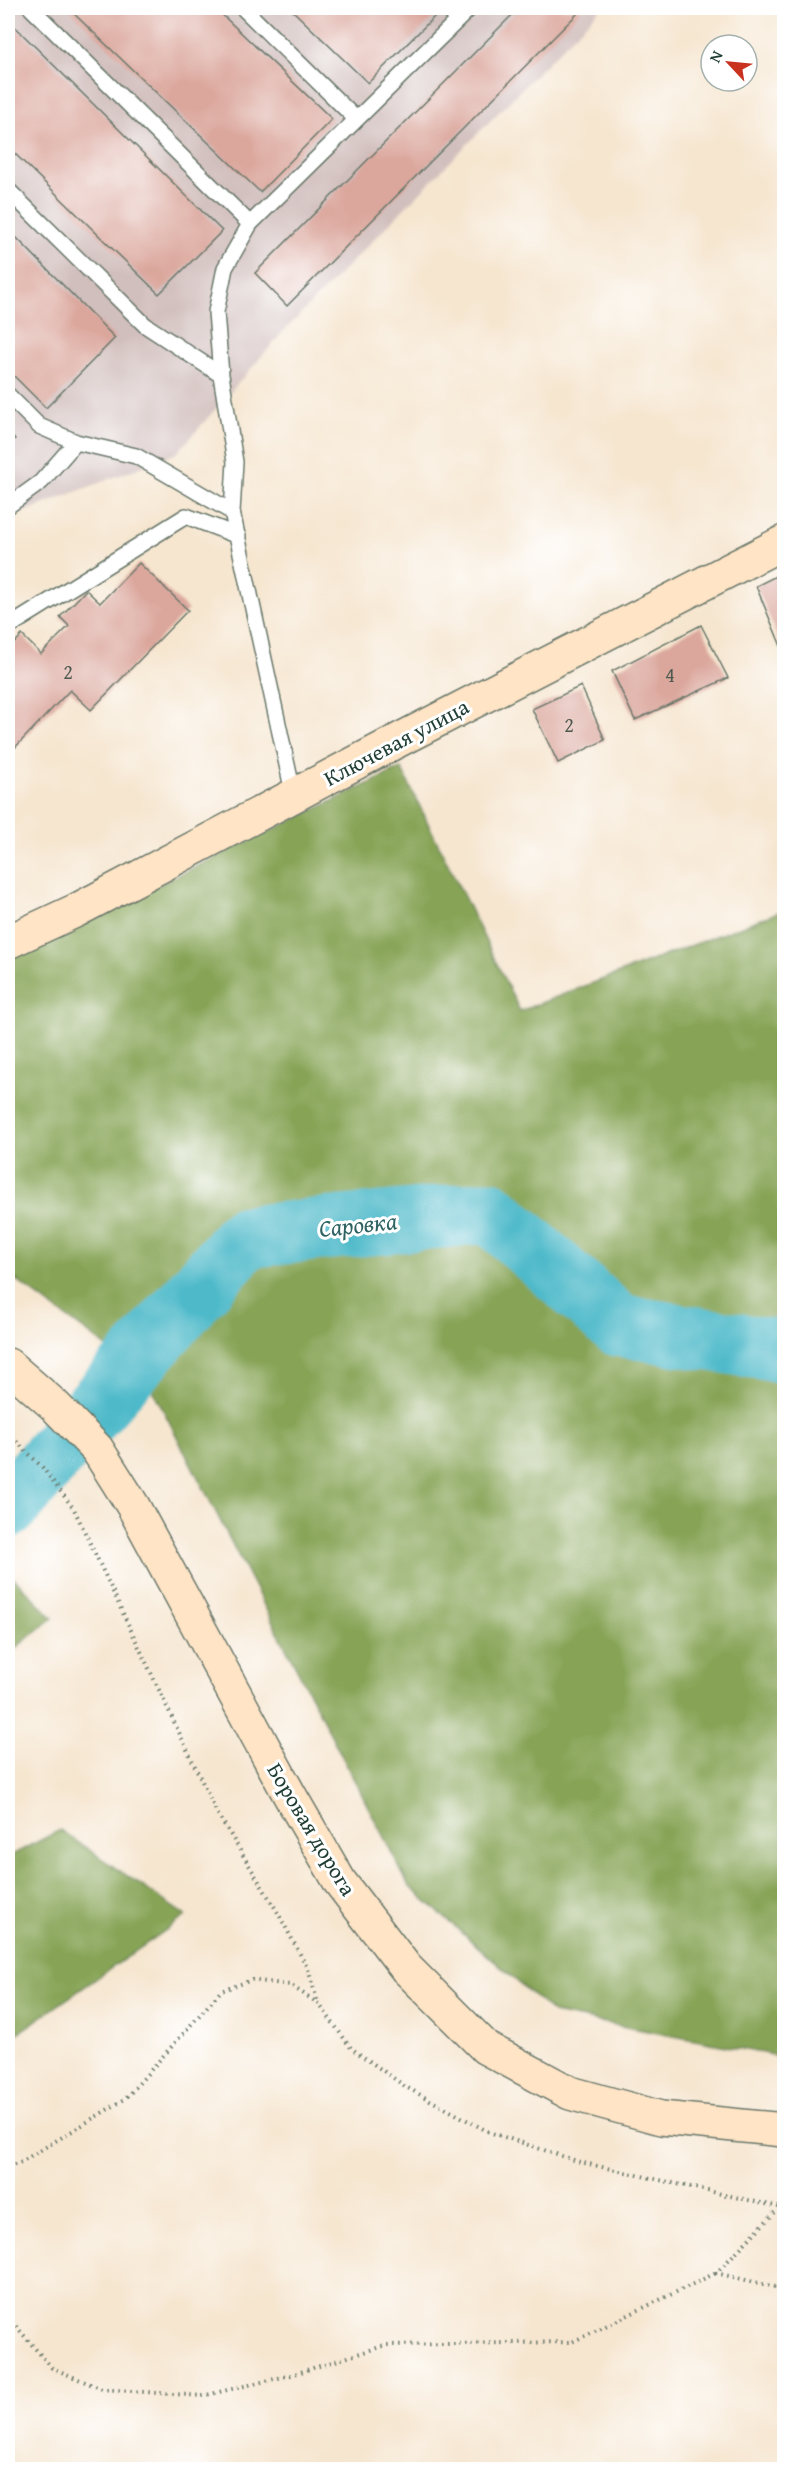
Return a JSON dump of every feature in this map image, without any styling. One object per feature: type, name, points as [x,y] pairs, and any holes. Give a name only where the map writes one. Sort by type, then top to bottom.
[{"type":"street","name":"Ключевая улица","points":[[8,942],[77,910],[397,741],[784,542]]},
{"type":"street","name":"Боровая дорога","points":[[8,1366],[54,1405],[97,1449],[133,1506],[340,1882],[406,1968],[486,2048],[570,2093],[661,2118],[784,2130]]},
{"type":"lane","points":[[31,8],[250,224]]},
{"type":"lane","points":[[243,8],[356,119]]},
{"type":"lane","points":[[447,8],[458,19]]},
{"type":"lane","points":[[294,797],[232,512],[235,462],[221,375],[216,312],[225,268],[250,224],[470,8]]},
{"type":"lane","points":[[8,190],[145,325],[221,375]]},
{"type":"lane","points":[[8,395],[39,426],[76,442],[136,456],[232,512]]},
{"type":"lane","points":[[8,506],[41,482],[76,442]]},
{"type":"lane","points":[[8,627],[186,516],[238,536]]},
{"type":"path","points":[[8,1433],[42,1467],[74,1509],[216,1811],[277,1911],[308,1970],[319,2004],[351,2048],[406,2086],[489,2132],[580,2162],[779,2207]]},
{"type":"path","points":[[8,2166],[21,2163],[125,2099],[221,1991],[252,1980],[290,1986],[319,2004]]},
{"type":"path","points":[[8,2317],[52,2368],[102,2389],[201,2396],[291,2374],[386,2345],[572,2342],[716,2273],[784,2204]]},
{"type":"path","points":[[716,2273],[784,2289]]},
{"type":"shaded area","points":[[8,8],[601,8],[283,332],[177,453],[8,518]]},
{"type":"green space","points":[[401,768],[520,1011],[784,910],[784,2057],[553,2013],[409,1886],[145,1375],[8,1274],[8,957]]},
{"type":"green space","points":[[8,1572],[53,1618],[8,1654]]},
{"type":"green space","points":[[60,1830],[186,1916],[8,2040],[8,1857]]},
{"type":"building","points":[[68,8],[215,8],[332,119],[260,192]]},
{"type":"building","points":[[290,8],[426,8],[435,16],[368,83]]},
{"type":"building","points":[[519,8],[583,8],[287,306],[255,273]]},
{"type":"building","points":[[8,20],[222,231],[159,294],[8,147]]},
{"type":"building","points":[[8,229],[115,338],[46,408],[8,370]]},
{"type":"building","points":[[8,431],[15,439],[8,447]]},
{"type":"building","points":[[139,563],[188,610],[91,710],[70,690],[8,755],[8,650],[22,635],[41,654],[69,626],[60,617],[86,590],[100,603]]},
{"type":"building","points":[[784,572],[784,645],[781,646],[756,586]]},
{"type":"building","points":[[701,625],[728,678],[635,720],[612,671]]},
{"type":"building","points":[[581,686],[605,740],[558,763],[532,709]]},
{"type":"waterway","name":"Саровка","points":[[8,1507],[245,1237],[490,1212],[618,1325],[784,1352]]}]
